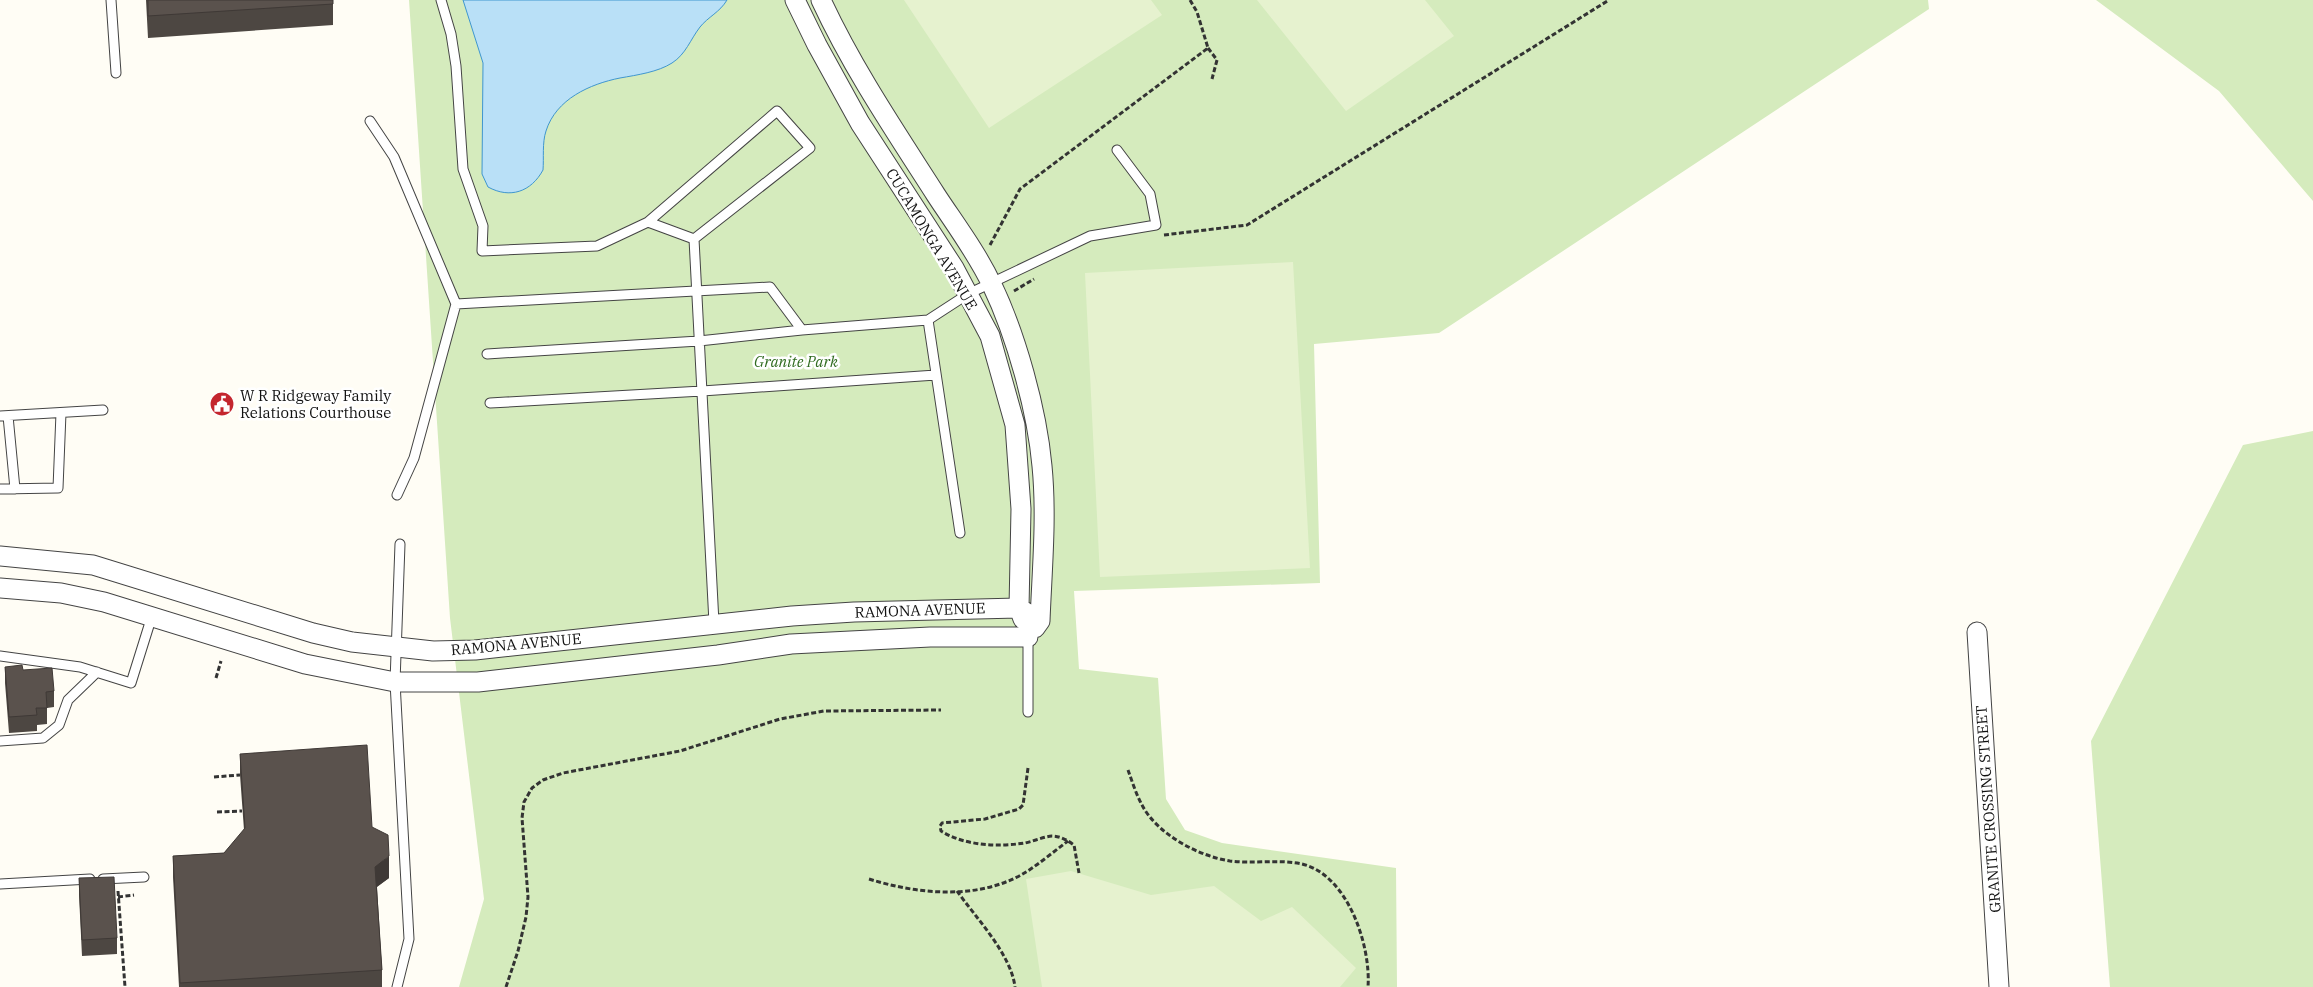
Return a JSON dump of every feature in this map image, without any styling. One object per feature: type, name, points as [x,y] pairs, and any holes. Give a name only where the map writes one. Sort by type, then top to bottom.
[{"type":"street","name":"CUCAMONGA AVENUE","points":[[795,0],[817,46],[860,123],[954,268],[990,336],[1015,425],[1021,509],[1019,608],[1028,637]]},
{"type":"street","name":"CUCAMONGA AVENUE","points":[[821,0],[839,38],[882,111],[992,284],[1011,330],[1024,375],[1042,465],[1044,510],[1040,621]]},
{"type":"street","name":"RAMONA AVENUE","points":[[0,556],[93,565],[313,632],[352,642],[433,651],[475,650],[714,623],[854,612],[1019,608]]},
{"type":"street","name":"RAMONA AVENUE","points":[[0,588],[62,593],[104,602],[305,664],[394,682],[478,682],[718,655],[791,644],[930,637],[1028,637]]},
{"type":"street","points":[[1019,608],[1040,621],[1028,637]]},
{"type":"street","name":"GRANITE CROSSING STREET","points":[[1977,632],[1999,987]]},
{"type":"lane","points":[[111,0],[116,73]]},
{"type":"lane","points":[[441,0],[451,34],[456,66],[463,169],[483,226],[482,251],[597,246],[648,222],[777,111],[810,148],[694,239]]},
{"type":"lane","points":[[370,121],[394,157],[456,304],[414,458],[397,495]]},
{"type":"lane","points":[[487,354],[699,341],[802,330],[928,320],[968,294],[1090,236],[1156,225],[1150,194],[1117,150]]},
{"type":"lane","points":[[648,222],[694,239]]},
{"type":"lane","points":[[694,239],[714,623]]},
{"type":"lane","points":[[456,304],[770,287],[802,330]]},
{"type":"lane","points":[[928,320],[960,534]]},
{"type":"lane","points":[[490,403],[936,375]]},
{"type":"lane","points":[[15,489],[4,416],[102,410]]},
{"type":"lane","points":[[0,489],[58,488],[61,412]]},
{"type":"lane","points":[[397,987],[409,939],[394,682],[400,544]]},
{"type":"lane","points":[[0,656],[80,667],[131,683],[152,616]]},
{"type":"lane","points":[[1028,637],[1028,712]]},
{"type":"lane","points":[[0,741],[43,738],[59,725],[68,700],[97,672]]},
{"type":"lane","points":[[0,884],[144,877]]},
{"type":"path","points":[[1190,0],[1197,12],[1208,48],[1217,60],[1212,79]]},
{"type":"path","points":[[1155,236],[1247,225],[1609,0]]},
{"type":"path","points":[[990,246],[1020,189],[1208,48]]},
{"type":"path","points":[[1012,292],[1036,278]]},
{"type":"path","points":[[216,678],[221,661]]},
{"type":"path","points":[[506,987],[518,951],[526,917],[528,896],[522,818],[524,802],[532,788],[543,780],[563,773],[680,751],[728,734],[789,717],[824,711],[941,710]]},
{"type":"path","points":[[1028,768],[1023,805],[1019,809],[984,819],[947,822],[940,826],[940,831],[963,840],[992,845],[1027,842],[1054,836],[1068,841],[1076,850],[1079,873]]},
{"type":"path","points":[[1128,770],[1142,806],[1164,830],[1181,844],[1203,854],[1229,860],[1302,864],[1330,879],[1344,896],[1364,942],[1368,987]]},
{"type":"path","points":[[214,777],[240,775]]},
{"type":"path","points":[[217,812],[242,811]]},
{"type":"path","points":[[869,879],[908,890],[928,892],[957,891],[994,886],[1021,875],[1068,841]]},
{"type":"path","points":[[957,891],[996,943],[1009,966],[1015,987]]},
{"type":"path","points":[[118,892],[125,987]]},
{"type":"path","points":[[118,897],[134,895]]},
{"type":"green space","name":"Granite Park","points":[[409,0],[1928,0],[1929,9],[1439,333],[1314,344],[1320,583],[1074,591],[1079,669],[1158,678],[1166,799],[1185,830],[1222,843],[1396,868],[1397,987],[459,987],[484,899],[450,618]]},
{"type":"green space","points":[[904,0],[1151,0],[1162,15],[989,128]]},
{"type":"green space","points":[[1257,0],[1425,0],[1454,36],[1346,111]]},
{"type":"green space","points":[[2096,0],[2313,0],[2313,201],[2219,91]]},
{"type":"green space","points":[[1293,262],[1310,568],[1100,577],[1085,273]]},
{"type":"green space","points":[[2313,431],[2313,987],[2110,987],[2091,741],[2243,445]]},
{"type":"green space","points":[[1071,871],[1151,895],[1214,886],[1261,921],[1292,907],[1356,968],[1340,987],[1042,987],[1026,879]]},
{"type":"water","points":[[463,0],[727,0],[700,27],[684,51],[672,63],[654,71],[597,84],[566,102],[551,120],[546,131],[543,170],[532,184],[512,193],[496,191],[488,187],[482,174],[483,63]]},
{"type":"building","points":[[148,0],[333,0],[333,4],[148,16]]},
{"type":"building","points":[[22,665],[23,670],[52,668],[54,691],[46,692],[47,708],[36,708],[37,715],[9,717],[5,667]]},
{"type":"building","points":[[367,745],[372,827],[388,835],[389,856],[375,867],[382,970],[180,983],[173,856],[224,853],[245,828],[240,754]]},
{"type":"building","points":[[114,877],[117,938],[82,940],[79,878]]},
{"type":"place","name":"W R Ridgeway Family Relations Courthouse","points":[[222,404]]}]
